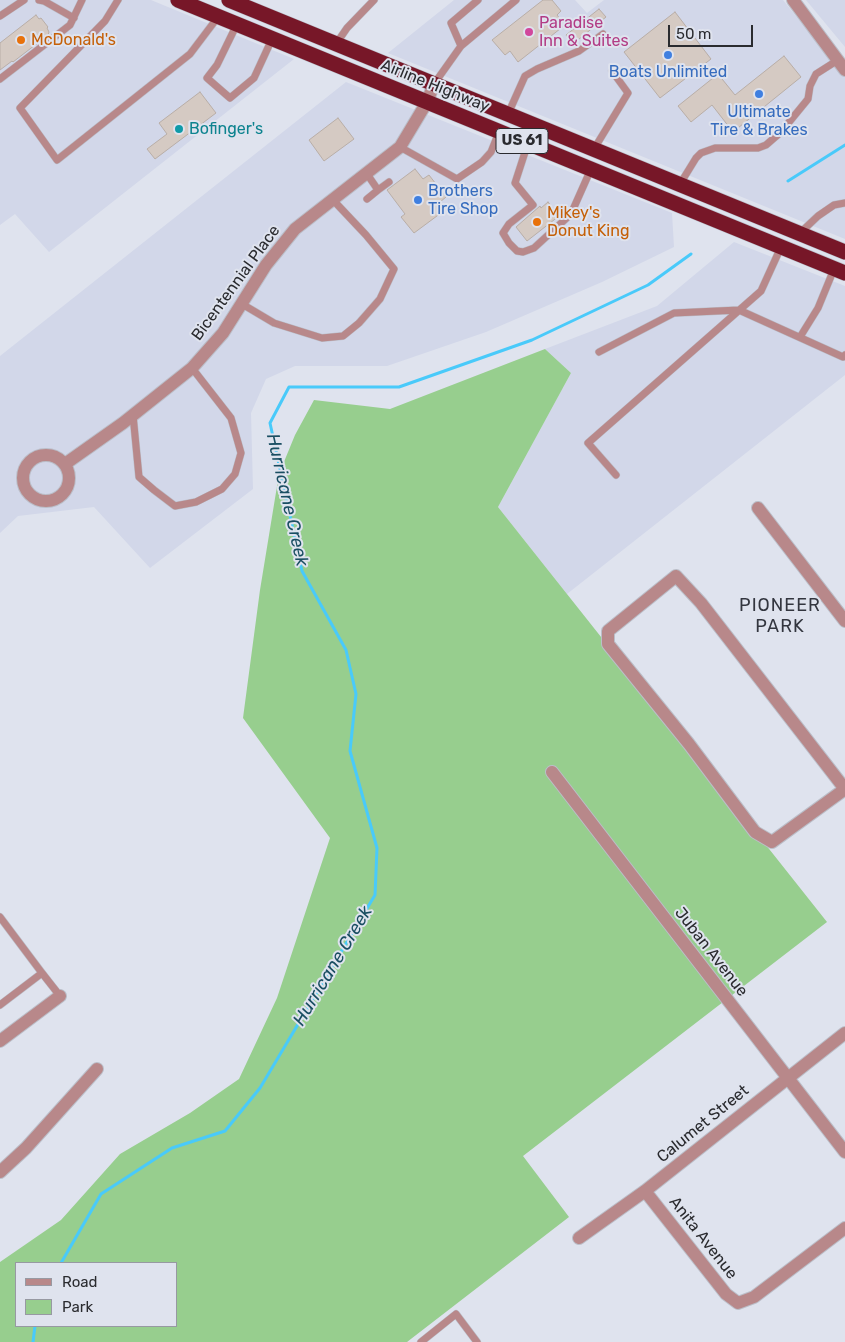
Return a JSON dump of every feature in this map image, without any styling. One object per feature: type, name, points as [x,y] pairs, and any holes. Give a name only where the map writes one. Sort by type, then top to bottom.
[{"type":"highway","name":"Airline Highway","points":[[178,0],[840,271]]},
{"type":"highway","name":"Airline Highway","points":[[228,0],[845,252]]},
{"type":"highway","points":[[218,16],[228,0]]},
{"type":"highway","points":[[506,134],[514,117]]},
{"type":"highway","points":[[782,247],[794,231]]},
{"type":"street","points":[[793,0],[841,65]]},
{"type":"street","name":"Bicentennial Place","points":[[64,464],[133,415],[192,368],[223,333],[266,265],[296,229],[400,147],[427,102],[434,84]]},
{"type":"street","points":[[758,508],[845,621]]},
{"type":"street","points":[[676,576],[701,603],[845,789],[772,842],[755,832],[689,744],[608,644],[608,631],[676,576]]},
{"type":"street","name":"Juban Avenue","points":[[552,772],[845,1152]]},
{"type":"street","points":[[0,1041],[60,996]]},
{"type":"street","name":"Calumet Street","points":[[579,1238],[646,1191],[845,1033]]},
{"type":"street","points":[[0,1172],[26,1148],[97,1069]]},
{"type":"street","name":"Anita Avenue","points":[[646,1191],[726,1294],[738,1303],[754,1297],[845,1228]]},
{"type":"lane","points":[[0,16],[24,0]]},
{"type":"lane","points":[[39,0],[74,18]]},
{"type":"lane","points":[[0,79],[70,26],[82,0]]},
{"type":"lane","points":[[118,0],[105,21],[20,108],[57,160],[190,54],[218,16]]},
{"type":"lane","points":[[336,44],[347,28],[374,0]]},
{"type":"lane","points":[[461,46],[450,23],[478,0]]},
{"type":"lane","points":[[434,84],[461,46],[516,0]]},
{"type":"lane","points":[[237,24],[217,66],[207,78],[230,98],[254,78],[272,39]]},
{"type":"lane","points":[[0,73],[52,34],[64,30]]},
{"type":"lane","points":[[514,117],[525,76],[579,51],[603,34]]},
{"type":"lane","points":[[680,184],[701,153],[715,148],[758,148],[766,145],[781,132],[808,99],[810,86],[816,74],[841,65]]},
{"type":"lane","points":[[594,150],[628,93],[612,71]]},
{"type":"lane","points":[[400,147],[458,179],[482,162],[506,134]]},
{"type":"lane","points":[[528,143],[515,183],[533,205],[509,224],[503,233],[517,251],[523,252],[534,248],[571,214],[591,169]]},
{"type":"lane","points":[[367,174],[378,190]]},
{"type":"lane","points":[[367,199],[389,182]]},
{"type":"lane","points":[[242,304],[274,323],[322,338],[343,336],[359,323],[380,299],[394,269],[366,235],[333,200]]},
{"type":"lane","points":[[794,231],[834,205],[845,203]]},
{"type":"lane","points":[[616,475],[588,443],[761,291],[782,247]]},
{"type":"lane","points":[[800,337],[840,271]]},
{"type":"lane","points":[[599,352],[674,313],[739,310],[843,357],[845,355]]},
{"type":"lane","points":[[133,415],[139,477],[154,490],[175,506],[196,502],[222,488],[234,474],[241,453],[231,418],[192,368]]},
{"type":"lane","points":[[0,917],[60,996]]},
{"type":"lane","points":[[0,1005],[42,973]]},
{"type":"lane","points":[[422,1342],[456,1314],[475,1341]]},
{"type":"shaded area","points":[[0,0],[151,0],[294,59],[49,252],[15,214],[0,225]]},
{"type":"shaded area","points":[[454,0],[575,0],[587,13],[604,0],[783,0],[845,77],[845,239],[388,53]]},
{"type":"shaded area","points":[[806,0],[845,0],[845,47]]},
{"type":"shaded area","points":[[346,82],[672,213],[674,247],[602,282],[486,332],[387,366],[295,366],[266,379],[251,413],[253,489],[150,568],[94,507],[18,516],[0,533],[0,356]]},
{"type":"shaded area","points":[[734,242],[845,286],[845,375],[567,594],[498,507],[571,373],[545,349],[657,306]]},
{"type":"green space","points":[[545,349],[571,373],[498,507],[827,922],[523,1156],[569,1217],[407,1342],[0,1342],[0,1262],[61,1220],[120,1154],[190,1113],[239,1079],[277,998],[330,838],[243,718],[260,590],[279,474],[295,435],[314,400],[390,409]]},
{"type":"building","name":"Paradise Inn & Suites","points":[[543,0],[552,0],[561,11],[557,15],[565,25],[518,62],[510,51],[505,55],[492,40]]},
{"type":"building","points":[[599,9],[606,17],[573,44],[566,35]]},
{"type":"building","name":"Boats Unlimited","points":[[675,12],[711,59],[660,98],[624,52]]},
{"type":"building","name":"McDonald's","points":[[36,15],[48,27],[48,35],[0,70],[0,43]]},
{"type":"building","name":"Ultimate Tire & Brakes","points":[[784,56],[801,77],[733,132],[712,105],[691,122],[678,106],[718,74],[735,95]]},
{"type":"building","name":"Bofinger's","points":[[200,92],[216,113],[155,159],[147,149],[167,134],[159,123]]},
{"type":"building","points":[[338,118],[354,139],[324,161],[309,140]]},
{"type":"building","name":"Brothers Tire Shop","points":[[415,169],[423,179],[429,175],[446,197],[440,202],[445,210],[414,233],[401,217],[405,214],[387,190]]},
{"type":"building","name":"Mikey's Donut King","points":[[548,202],[559,216],[527,241],[516,227],[540,206],[541,208]]},
{"type":"waterway","name":"Hurricane Creek","points":[[788,181],[845,145]]},
{"type":"waterway","name":"Hurricane Creek","points":[[62,1262],[101,1194],[172,1148],[225,1131],[260,1088],[375,895],[377,848],[350,751],[356,694],[346,650],[302,571],[270,423],[289,387],[399,387],[532,340],[648,285],[691,254]]},
{"type":"waterway","name":"Hurricane Creek","points":[[33,1342],[35,1327]]},
{"type":"place","name":"Paradise Inn & Suites","points":[[529,32]]},
{"type":"place","name":"McDonald's","points":[[21,40]]},
{"type":"place","name":"Boats Unlimited","points":[[668,55]]},
{"type":"place","name":"Ultimate Tire & Brakes","points":[[759,94]]},
{"type":"place","name":"Bofinger's","points":[[179,129]]},
{"type":"place","name":"Brothers Tire Shop","points":[[418,200]]},
{"type":"place","name":"Mikey's Donut King","points":[[537,222]]},
{"type":"district","name":"PIONEER PARK","points":[[780,616]]}]
